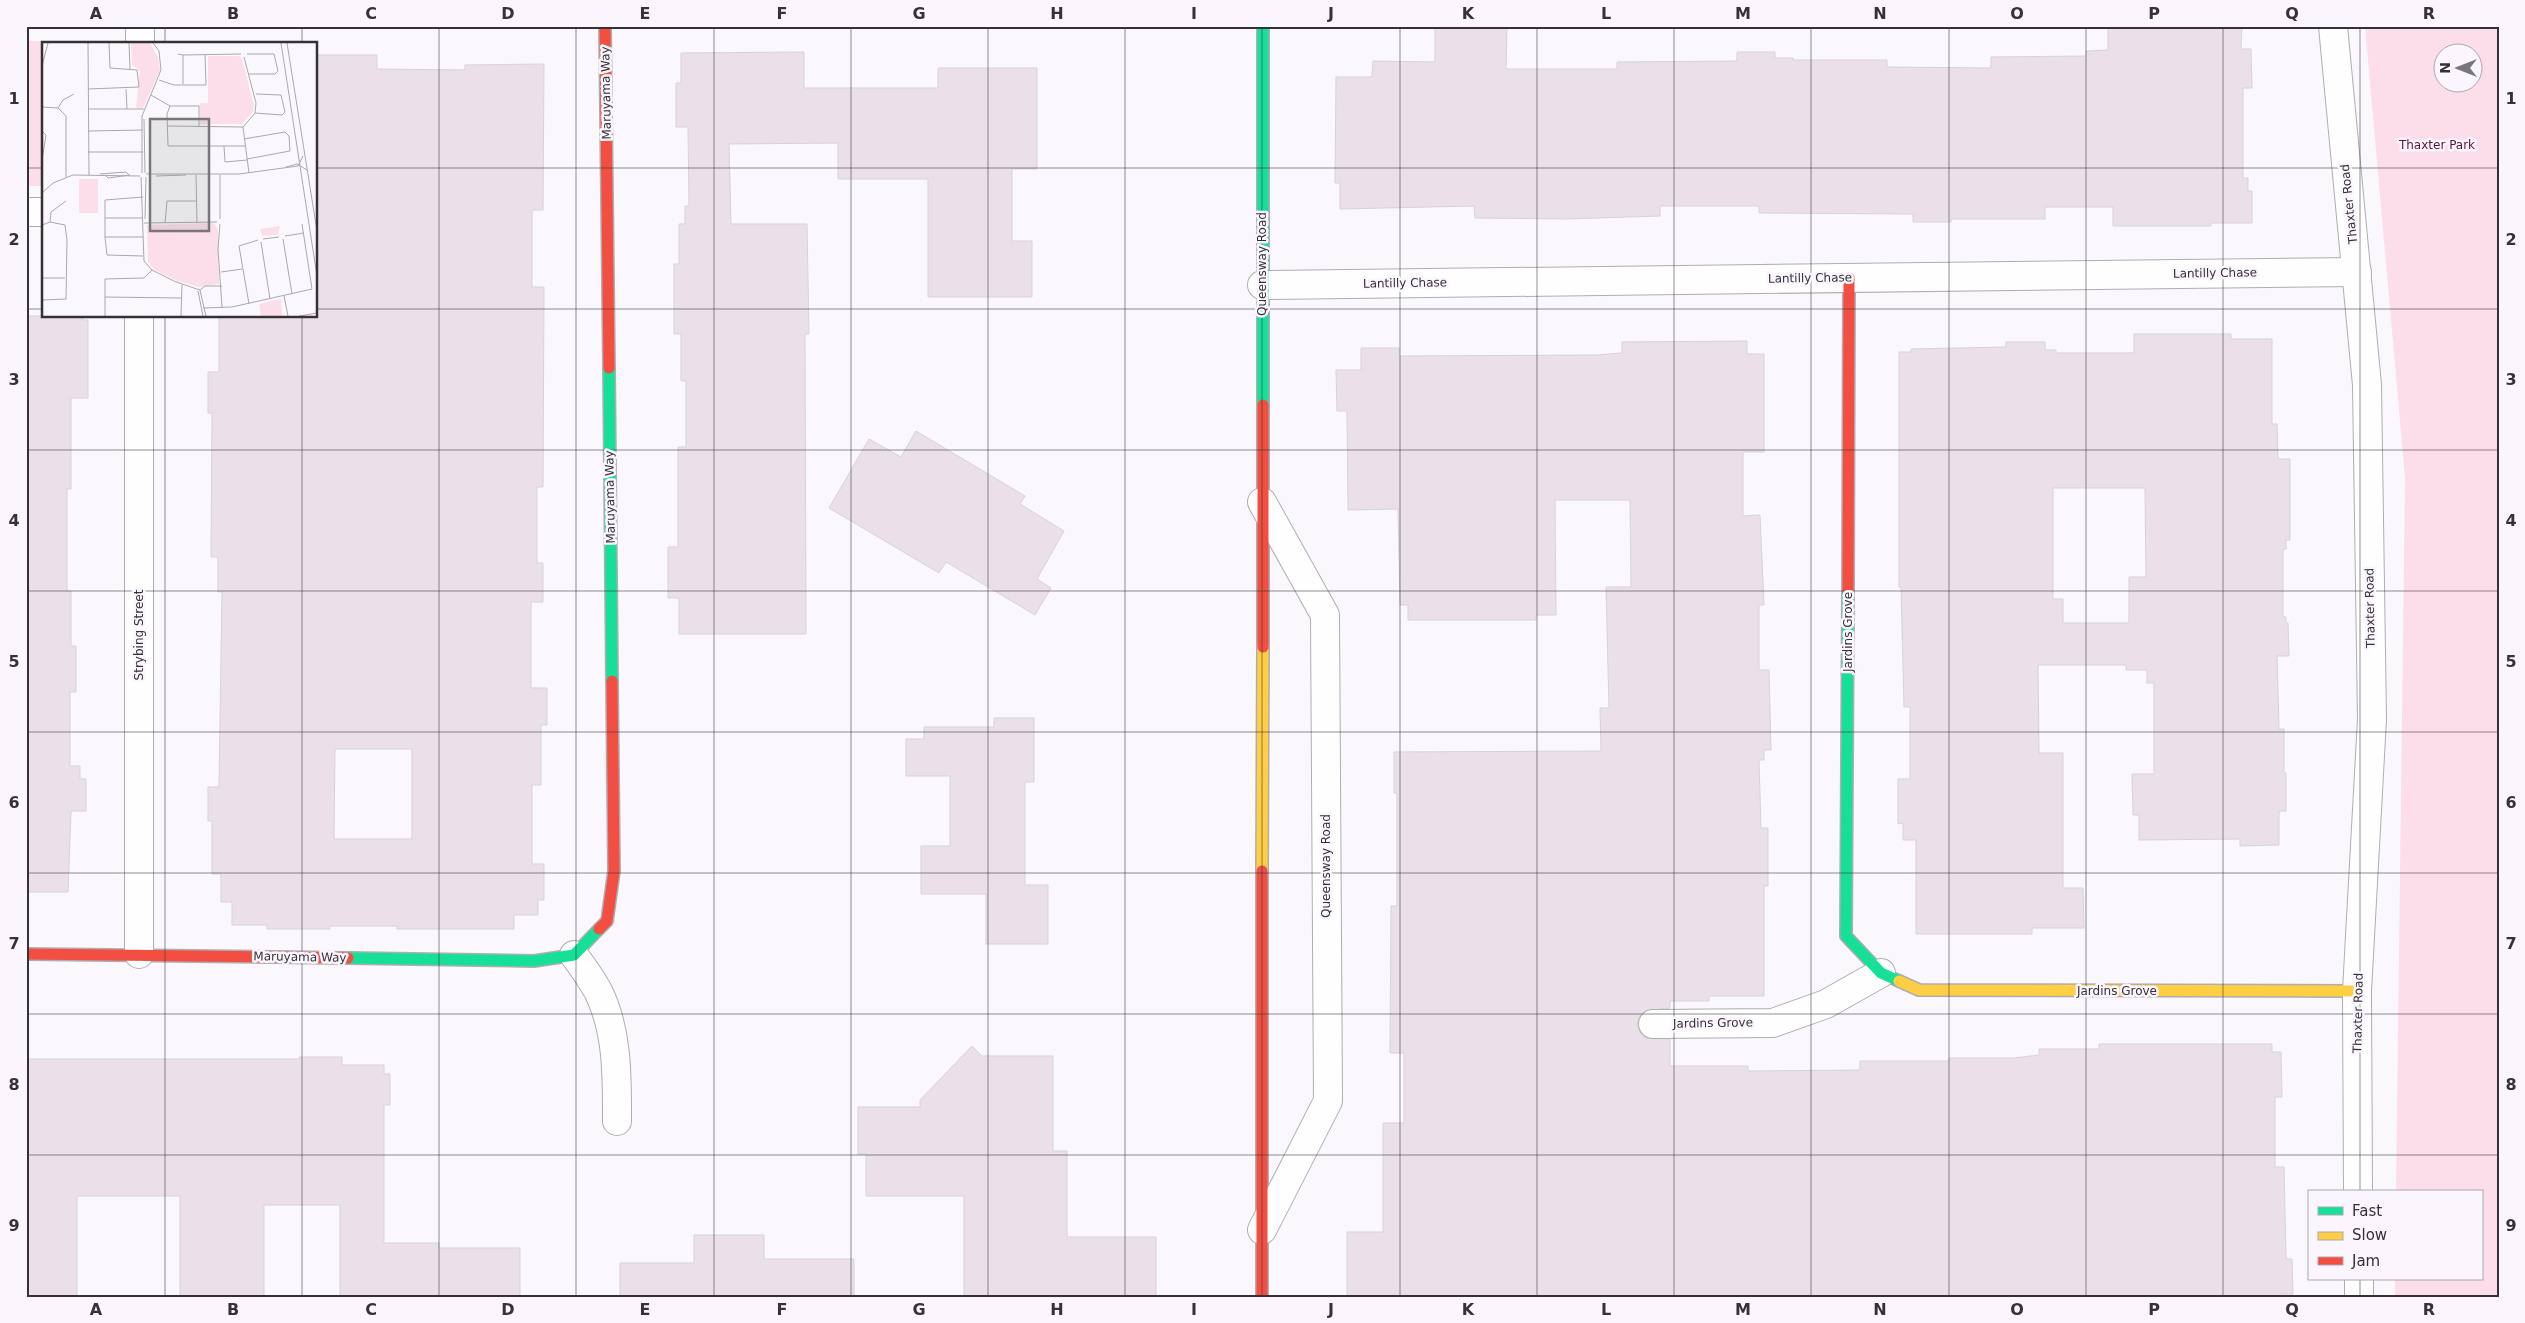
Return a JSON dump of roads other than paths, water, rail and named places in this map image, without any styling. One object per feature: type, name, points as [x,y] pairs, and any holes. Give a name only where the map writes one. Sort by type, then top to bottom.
[{"type":"street","points":[[140,26],[140,42]]},
{"type":"street","name":"Maruyama Way","points":[[26,954],[139,954],[534,961],[574,955],[607,920],[614,871],[606,26]]},
{"type":"street","name":"Queensway Road","points":[[1262,1297],[1263,26]]},
{"type":"street","name":"Thaxter Road","points":[[2333,26],[2347,195],[2357,272],[2367,385],[2372,719],[2357,991],[2358,1190]]},
{"type":"street","points":[[26,212],[42,212]]},
{"type":"street","name":"Lantilly Chase","points":[[1262,285],[2357,272]]},
{"type":"street","name":"Jardins Grove","points":[[1850,278],[1846,936],[1881,973],[1919,990],[2357,991]]},
{"type":"street","name":"Strybing Street","points":[[139,318],[139,954]]},
{"type":"street","name":"Queensway Road","points":[[1262,502],[1325,615],[1328,1101],[1262,1230]]},
{"type":"street","points":[[574,955],[598,990],[611,1026],[617,1081],[617,1121]]},
{"type":"street","name":"Jardins Grove","points":[[1653,1024],[1773,1023],[1826,1004],[1881,973]]},
{"type":"street","points":[[2359,1280],[2359,1297]]},
{"type":"park label","name":"Thaxter Park","points":[[2437,145]]}]
